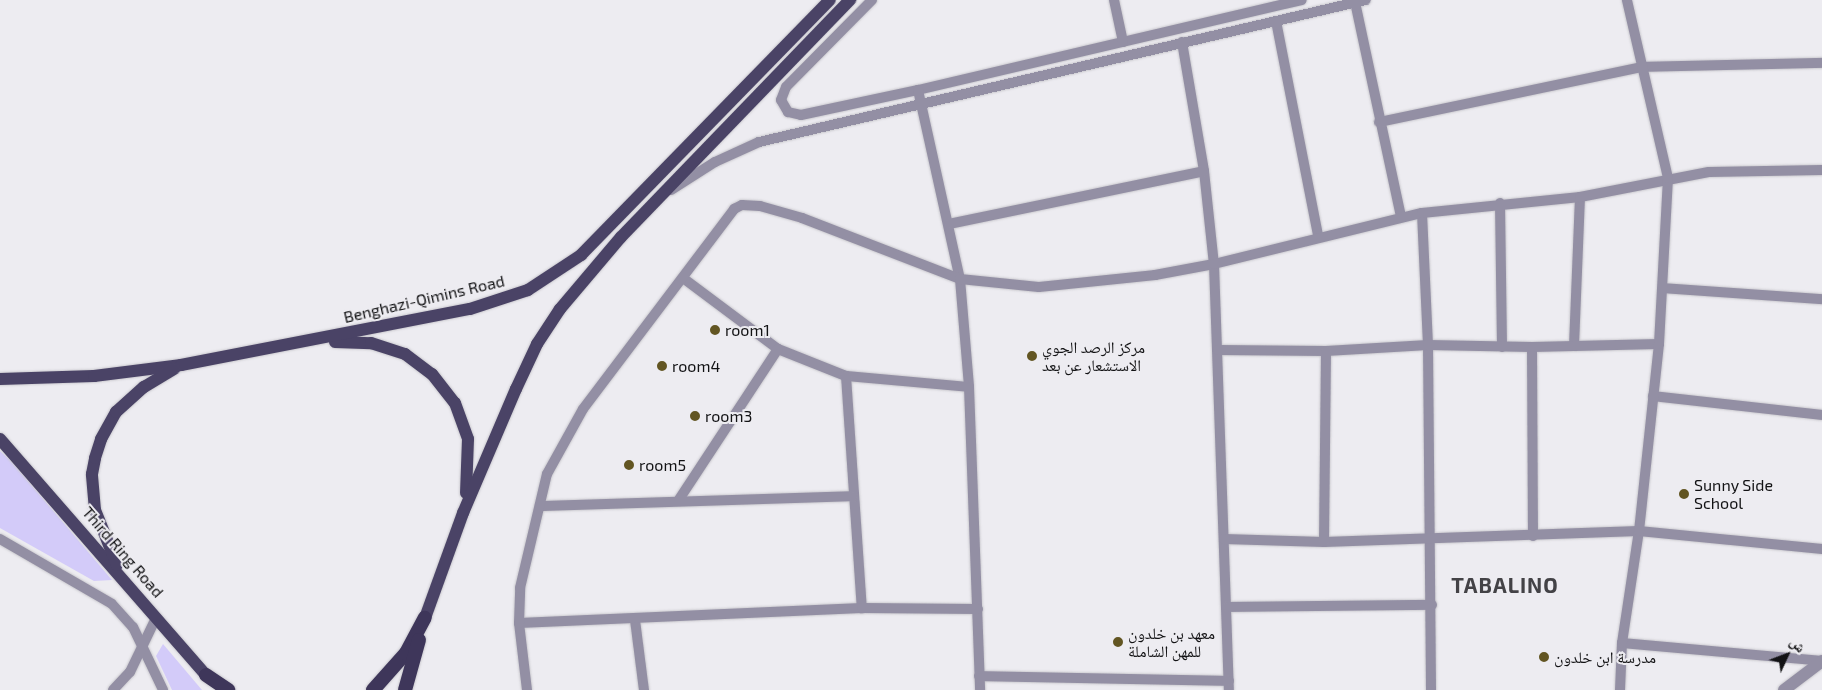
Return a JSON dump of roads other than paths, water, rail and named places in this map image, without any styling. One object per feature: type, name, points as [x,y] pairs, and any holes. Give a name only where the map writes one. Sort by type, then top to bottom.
[{"type":"highway","points":[[373,690],[406,653],[425,618]]},
{"type":"highway","points":[[405,690],[425,618]]},
{"type":"highway","points":[[206,675],[228,690]]},
{"type":"highway","name":"Third Ring Road","points":[[206,675],[218,690]]},
{"type":"main road","name":"Benghazi-Qimins Road","points":[[0,379],[94,376],[181,365],[316,341],[499,302],[554,275],[581,255],[830,0]]},
{"type":"main road","points":[[425,618],[463,513],[537,344],[588,275],[661,195],[850,0]]},
{"type":"main road","points":[[316,341],[371,343],[405,354],[432,374],[455,403],[468,439],[469,472],[463,513]]},
{"type":"main road","points":[[123,579],[95,510],[92,474],[95,458],[101,439],[116,412],[152,382],[181,365]]},
{"type":"main road","name":"Third Ring Road","points":[[0,439],[206,675]]},
{"type":"street","points":[[872,0],[786,87],[781,95],[782,105],[792,114],[801,115],[918,90],[1302,0]]},
{"type":"street","points":[[1114,0],[1123,42]]},
{"type":"street","points":[[661,195],[729,154],[759,142],[1366,0]]},
{"type":"street","points":[[1620,690],[1622,643],[1639,531],[1659,344],[1668,178],[1628,0]]},
{"type":"street","points":[[1355,2],[1379,122],[1401,217]]},
{"type":"street","points":[[1276,21],[1318,236]]},
{"type":"street","points":[[979,676],[1229,685],[1228,607],[1214,264],[1204,171],[1182,42]]},
{"type":"street","points":[[1379,122],[1642,67],[1822,62]]},
{"type":"street","points":[[918,90],[960,279],[969,387],[980,690]]},
{"type":"street","points":[[527,690],[519,623],[520,588],[547,474],[564,439],[734,209],[752,205],[802,218],[960,279],[1039,286],[1154,275],[1214,264],[1318,236],[1422,213],[1500,202],[1580,197],[1668,178],[1716,171],[1822,170]]},
{"type":"street","points":[[949,224],[1204,171]]},
{"type":"street","points":[[1574,346],[1580,197]]},
{"type":"street","points":[[1500,202],[1502,348]]},
{"type":"street","points":[[1422,213],[1428,346],[1432,605],[1431,690]]},
{"type":"street","points":[[682,278],[778,349],[846,376],[969,387]]},
{"type":"street","points":[[1663,288],[1822,299]]},
{"type":"street","points":[[1218,350],[1326,351],[1428,346],[1502,348],[1659,344]]},
{"type":"street","points":[[1532,347],[1533,536]]},
{"type":"street","points":[[678,501],[778,349]]},
{"type":"street","points":[[1324,542],[1326,351]]},
{"type":"street","points":[[846,376],[862,608]]},
{"type":"street","points":[[1653,396],[1822,415]]},
{"type":"street","points":[[540,506],[853,496]]},
{"type":"street","points":[[1224,539],[1324,542],[1430,540],[1639,531],[1822,549]]},
{"type":"street","points":[[0,539],[112,604],[133,627],[163,690]]},
{"type":"street","points":[[1228,607],[1432,605]]},
{"type":"street","points":[[519,623],[635,620],[862,608],[978,608]]},
{"type":"street","points":[[113,690],[130,672],[156,618]]},
{"type":"street","points":[[635,620],[644,690]]},
{"type":"street","points":[[1622,643],[1822,661]]},
{"type":"street","points":[[1784,690],[1822,661]]},
{"type":"place","name":"room1","points":[[715,330]]},
{"type":"place","name":"مركز الرصد الجوي الاستشعار عن بعد","points":[[1032,356]]},
{"type":"place","name":"room4","points":[[662,366]]},
{"type":"place","name":"room3","points":[[695,416]]},
{"type":"place","name":"room5","points":[[629,465]]},
{"type":"place","name":"Sunny Side School","points":[[1684,494]]},
{"type":"place","name":"معهد بن خلدون للمهن الشاملة","points":[[1118,642]]},
{"type":"place","name":"مدرسة ابن خلدون","points":[[1544,657]]},
{"type":"district","name":"TABALINO","points":[[1505,585]]}]
